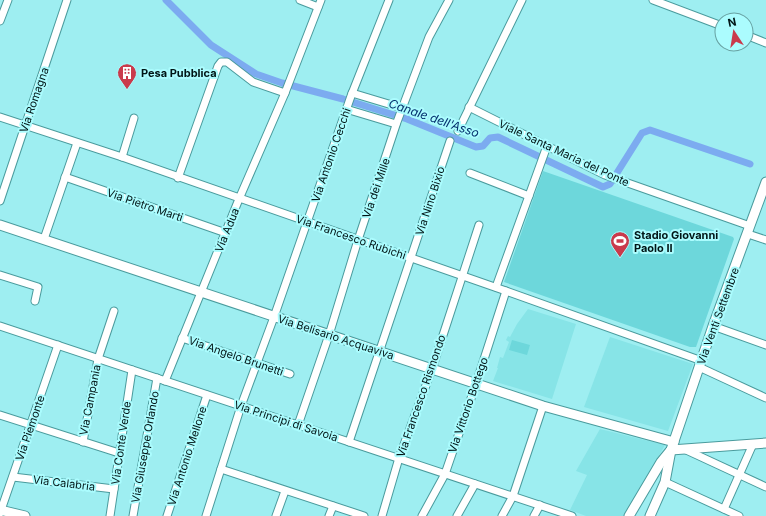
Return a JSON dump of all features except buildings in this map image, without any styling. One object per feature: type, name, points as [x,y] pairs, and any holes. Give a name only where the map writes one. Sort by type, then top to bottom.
[{"type":"street","points":[[0,22],[8,0]]},
{"type":"street","name":"Via Romagna","points":[[0,201],[67,0]]},
{"type":"street","points":[[300,0],[318,8]]},
{"type":"street","name":"Via Adua","points":[[165,381],[239,199],[286,91],[321,0]]},
{"type":"street","name":"Via Antonio Cecchi","points":[[206,516],[241,406],[274,317],[347,108],[389,0]]},
{"type":"street","name":"Via dei Mille","points":[[298,425],[329,335],[358,240],[397,123],[429,37],[449,0]]},
{"type":"street","points":[[458,131],[522,0]]},
{"type":"street","points":[[653,0],[714,23]]},
{"type":"street","points":[[754,38],[766,43]]},
{"type":"street","points":[[178,178],[218,66],[221,62],[226,62],[253,82],[286,91]]},
{"type":"street","points":[[352,95],[402,110]]},
{"type":"street","name":"Viale Santa Maria del Ponte","points":[[469,107],[546,148],[623,182],[749,230],[766,240]]},
{"type":"street","points":[[347,108],[397,123]]},
{"type":"street","name":"Via Francesco Rubichi","points":[[0,117],[496,287],[701,364],[766,398]]},
{"type":"street","points":[[122,158],[134,118]]},
{"type":"street","name":"Via Nino Bixio","points":[[349,442],[450,141]]},
{"type":"street","points":[[44,239],[77,143]]},
{"type":"street","points":[[496,287],[546,148]]},
{"type":"street","points":[[470,173],[529,196]]},
{"type":"street","name":"Via Pietro Marti","points":[[65,177],[226,233]]},
{"type":"street","name":"Via Venti Settembre","points":[[650,516],[658,502],[665,482],[673,446],[713,326],[766,182]]},
{"type":"street","name":"Via Belisario Acquaviva","points":[[0,225],[476,384],[673,446],[684,449],[766,443]]},
{"type":"street","name":"Via Francesco Rismondo","points":[[382,516],[399,458],[432,369],[479,225]]},
{"type":"street","points":[[0,275],[38,287],[35,301]]},
{"type":"street","name":"Via Vittorio Bottego","points":[[422,516],[445,474],[506,291]]},
{"type":"street","name":"Via Campania","points":[[83,442],[98,359],[114,311]]},
{"type":"street","name":"Via Principi di Savoia","points":[[0,326],[572,516]]},
{"type":"street","points":[[713,326],[766,345]]},
{"type":"street","name":"Via Angelo Brunetti","points":[[182,338],[290,374]]},
{"type":"street","name":"Via Piemonte","points":[[1,511],[58,345]]},
{"type":"street","name":"Via Conte Verde","points":[[110,516],[132,370]]},
{"type":"street","name":"Via Giuseppe Orlando","points":[[133,516],[157,378]]},
{"type":"street","name":"Via Antonio Mellone","points":[[167,516],[207,395]]},
{"type":"street","points":[[502,516],[513,496],[543,406]]},
{"type":"street","points":[[0,415],[119,453]]},
{"type":"street","points":[[724,509],[753,444]]},
{"type":"street","name":"Via Venti Settembre","points":[[629,516],[661,462],[673,446]]},
{"type":"street","points":[[684,449],[766,487]]},
{"type":"street","points":[[221,469],[364,516]]},
{"type":"street","name":"Via Calabria","points":[[13,477],[114,490]]},
{"type":"street","points":[[665,482],[739,516]]},
{"type":"street","points":[[457,516],[475,484]]},
{"type":"street","points":[[276,516],[285,491]]},
{"type":"street","points":[[534,516],[540,505]]},
{"type":"street","points":[[329,516],[333,506]]},
{"type":"street","points":[[1,511],[25,516]]},
{"type":"shaded area","name":"Stadio Giovanni Paolo II","points":[[543,171],[733,237],[734,239],[696,347],[690,347],[504,282]]},
{"type":"shaded area","points":[[528,309],[576,324],[552,399],[493,381],[500,357],[503,358],[509,342],[506,340],[508,336],[510,337]]},
{"type":"shaded area","points":[[610,337],[693,364],[668,431],[584,407]]},
{"type":"shaded area","points":[[512,340],[530,345],[527,355],[509,350]]},
{"type":"shaded area","points":[[600,429],[665,445],[625,516],[586,516],[570,510],[587,475],[576,471]]},
{"type":"waterway","name":"Canale dell'Asso","points":[[166,0],[211,45],[256,74],[407,119],[476,147],[483,146],[490,138],[498,137],[603,187],[610,184],[642,133],[650,130],[750,164]]},
{"type":"place","name":"Pesa Pubblica","points":[[127,90]]},
{"type":"place","name":"Stadio Giovanni Paolo II","points":[[620,258]]}]
